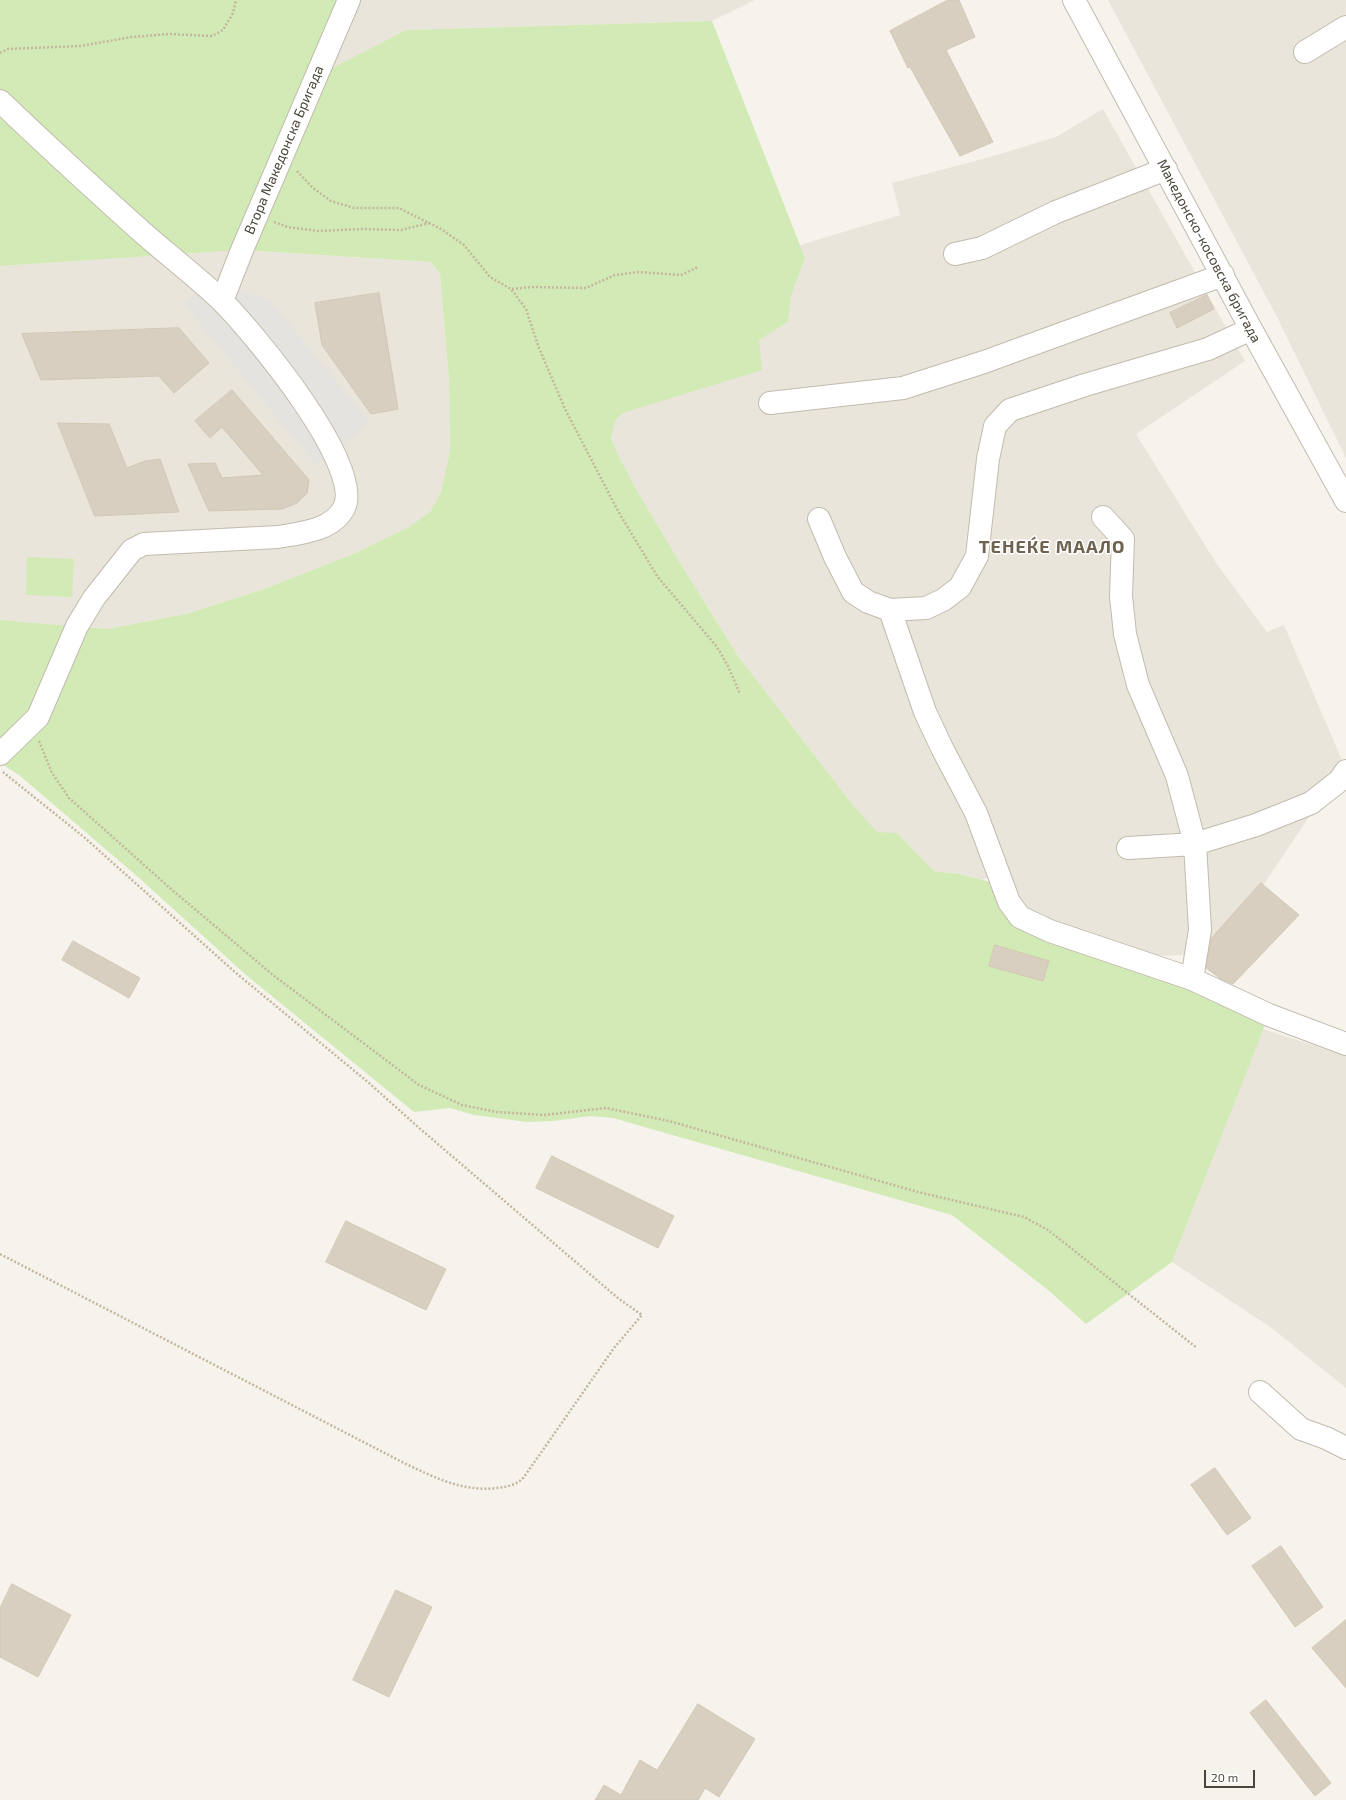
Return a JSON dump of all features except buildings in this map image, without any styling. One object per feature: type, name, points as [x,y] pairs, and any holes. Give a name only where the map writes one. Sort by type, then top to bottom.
[{"type":"street","name":"Втора Македонска Бригада","points":[[222,301],[282,154],[349,0]]},
{"type":"street","name":"Македонско-косовска бригада","points":[[1074,0],[1251,329],[1346,501]]},
{"type":"street","points":[[1305,52],[1346,27]]},
{"type":"street","points":[[0,101],[89,185],[222,301],[255,338],[286,377],[328,442],[345,483],[346,496],[344,507],[337,517],[327,524],[298,534],[278,537],[144,544],[132,550],[94,598],[77,626],[38,717],[0,754]]},
{"type":"street","points":[[955,254],[982,248],[1056,212],[1166,169]]},
{"type":"street","points":[[770,404],[903,388],[984,362],[1222,275]]},
{"type":"street","points":[[819,519],[835,557],[853,592],[868,602],[890,610],[926,608],[943,600],[960,587],[977,556],[988,459],[995,426],[1010,410],[1085,385],[1208,349],[1251,329]]},
{"type":"street","points":[[1103,517],[1123,540],[1121,596],[1125,634],[1138,685],[1177,776],[1195,844],[1200,930],[1192,979]]},
{"type":"street","points":[[890,610],[926,712],[942,748],[976,813],[1002,885],[1013,910],[1020,917],[1030,923],[1050,931],[1192,979],[1269,1015],[1346,1044]]},
{"type":"street","points":[[1128,848],[1195,844],[1256,825],[1311,803],[1339,781],[1346,771]]},
{"type":"street","points":[[1260,1392],[1301,1429],[1326,1438],[1346,1448]]},
{"type":"path","points":[[0,53],[8,49],[80,46],[132,37],[168,34],[212,36],[223,30],[233,13],[236,0]]},
{"type":"path","points":[[282,154],[313,188],[331,201],[354,208],[400,208],[441,229],[464,245],[490,277],[511,289],[526,309],[539,348],[565,409],[618,511],[657,576],[717,647],[728,666],[740,694]]},
{"type":"path","points":[[256,217],[288,227],[318,231],[362,229],[401,230],[429,223]]},
{"type":"path","points":[[511,289],[532,287],[586,288],[616,275],[638,272],[681,275],[698,267]]},
{"type":"path","points":[[38,717],[38,733],[46,760],[58,784],[69,798],[144,866],[273,975],[419,1085],[462,1105],[497,1112],[544,1115],[599,1108],[633,1113],[669,1121],[918,1192],[1024,1217],[1048,1230],[1197,1348]]},
{"type":"path","points":[[0,770],[85,838],[236,973],[369,1083],[418,1127],[620,1299],[642,1315],[614,1348],[524,1477],[520,1481],[509,1486],[476,1489],[450,1484],[406,1464],[0,1254]]},
{"type":"shaded area","points":[[349,0],[755,0],[712,21],[406,30],[315,78]]},
{"type":"shaded area","points":[[1108,0],[1346,0],[1346,458],[1277,317]]},
{"type":"shaded area","points":[[1103,109],[1245,361],[1136,434],[1216,563],[1267,632],[1284,625],[1344,765],[1260,890],[1218,935],[1190,955],[1146,956],[1028,914],[1001,872],[982,880],[959,874],[934,871],[897,833],[877,833],[852,804],[738,656],[639,494],[619,457],[611,437],[615,421],[623,413],[653,403],[788,322],[791,296],[805,258],[800,245],[900,215],[892,183],[990,157],[1056,137]]},
{"type":"shaded area","points":[[241,250],[431,262],[440,274],[449,380],[450,451],[441,492],[430,512],[407,528],[351,555],[261,590],[186,614],[107,629],[0,620],[0,266]]},
{"type":"shaded area","points":[[208,283],[268,299],[370,422],[316,465],[183,303]]},
{"type":"shaded area","points":[[1263,1029],[1346,1056],[1346,1388],[1273,1329],[1172,1262]]},
{"type":"green space","points":[[0,0],[349,0],[315,77],[406,30],[712,21],[805,258],[791,296],[788,322],[759,340],[762,370],[623,413],[615,421],[611,438],[619,457],[639,494],[738,656],[852,804],[877,832],[897,833],[934,871],[959,874],[1002,885],[1009,902],[1269,1015],[1172,1262],[1086,1324],[1048,1290],[952,1215],[613,1118],[591,1116],[553,1121],[527,1122],[474,1115],[450,1108],[414,1112],[246,975],[138,877],[19,775],[0,763],[0,620],[107,629],[186,614],[261,590],[351,555],[407,528],[430,512],[441,492],[450,451],[449,380],[440,274],[431,262],[242,250],[0,266]]},
{"type":"green space","points":[[27,557],[74,559],[72,597],[26,595]]},
{"type":"district","name":"ТЕНЕЌЕ МААЛО","points":[[1052,547]]}]
